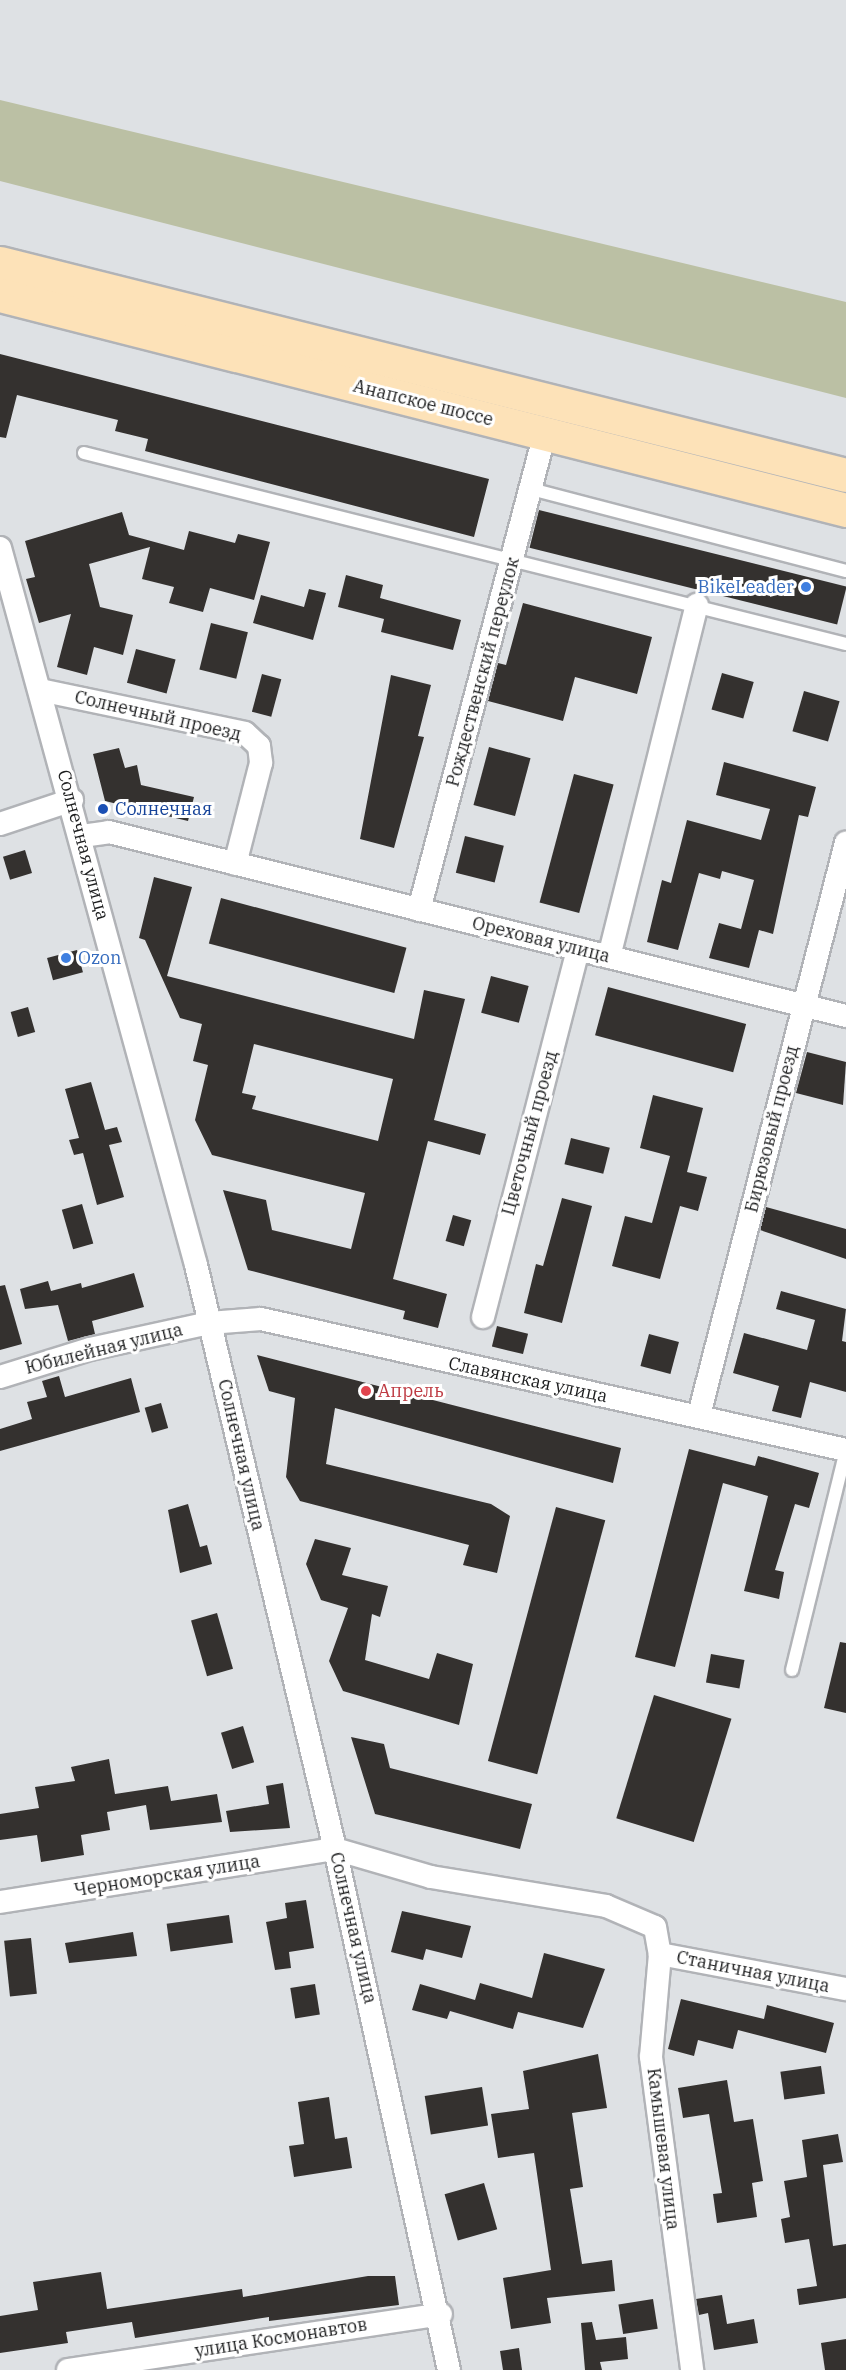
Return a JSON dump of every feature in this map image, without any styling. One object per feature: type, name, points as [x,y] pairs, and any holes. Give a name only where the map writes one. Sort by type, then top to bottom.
[{"type":"main road","name":"Анапское шоссе","points":[[0,263],[846,475]]},
{"type":"main road","name":"Анапское шоссе","points":[[0,295],[846,510]]},
{"type":"street","name":"Рождественский переулок","points":[[419,910],[545,434]]},
{"type":"street","name":"Солнечная улица","points":[[0,548],[82,836],[209,1323],[335,1850],[432,2316],[449,2370]]},
{"type":"street","points":[[609,957],[697,605]]},
{"type":"street","name":"Солнечный проезд","points":[[40,690],[245,733],[259,746],[261,763],[235,864]]},
{"type":"street","points":[[0,824],[72,800]]},
{"type":"street","name":"Ореховая улица","points":[[82,836],[110,832],[846,1016]]},
{"type":"street","name":"Бирюзовый проезд","points":[[699,1415],[846,843]]},
{"type":"street","name":"Цветочный проезд","points":[[483,1317],[578,949]]},
{"type":"street","name":"Славянская улица","points":[[209,1323],[261,1319],[494,1376],[699,1415],[846,1450]]},
{"type":"street","name":"Юбилейная улица","points":[[0,1377],[90,1349],[209,1323]]},
{"type":"street","name":"Черноморская улица","points":[[0,1902],[335,1850]]},
{"type":"street","name":"Камышевая улица","points":[[335,1850],[431,1877],[606,1906],[656,1927],[660,1954],[651,2057],[692,2370]]},
{"type":"street","name":"Станичная улица","points":[[660,1954],[846,1989]]},
{"type":"street","name":"улица Космонавтов","points":[[68,2370],[432,2316]]},
{"type":"lane","points":[[84,453],[514,558],[846,644]]},
{"type":"lane","points":[[531,489],[846,571]]},
{"type":"lane","points":[[792,1670],[846,1450]]},
{"type":"green space","points":[[0,100],[846,302],[846,398],[0,181]]},
{"type":"building","points":[[0,354],[489,479],[474,537],[145,451],[148,439],[115,431],[118,420],[17,395],[6,438],[0,437]]},
{"type":"building","points":[[539,510],[846,587],[837,625],[530,548]]},
{"type":"building","points":[[122,512],[129,535],[184,550],[189,531],[235,543],[238,534],[270,542],[254,600],[210,588],[203,612],[169,603],[174,587],[142,579],[150,547],[89,564],[100,607],[133,615],[123,655],[94,647],[87,675],[57,667],[71,614],[39,623],[26,579],[35,577],[25,541]]},
{"type":"building","points":[[346,575],[383,585],[380,598],[461,620],[453,650],[381,632],[384,619],[338,607]]},
{"type":"building","points":[[309,589],[326,593],[313,640],[253,623],[261,595],[304,607]]},
{"type":"building","points":[[523,603],[652,637],[637,694],[575,677],[563,721],[488,701],[498,663],[506,665]]},
{"type":"building","points":[[211,623],[248,632],[236,679],[199,670]]},
{"type":"building","points":[[136,649],[176,660],[167,693],[127,683]]},
{"type":"building","points":[[722,673],[754,682],[743,719],[712,710]]},
{"type":"building","points":[[262,674],[281,679],[271,717],[252,712]]},
{"type":"building","points":[[391,675],[431,685],[418,736],[424,737],[394,848],[360,839]]},
{"type":"building","points":[[804,691],[840,701],[828,742],[792,731]]},
{"type":"building","points":[[489,747],[531,758],[515,816],[473,805]]},
{"type":"building","points":[[119,748],[125,768],[137,765],[141,785],[194,797],[188,821],[105,801],[93,754]]},
{"type":"building","points":[[724,762],[816,787],[808,817],[799,815],[773,934],[759,930],[749,968],[709,958],[719,923],[741,929],[754,880],[722,871],[720,879],[699,873],[678,950],[647,942],[662,880],[671,883],[687,820],[761,840],[770,809],[716,795]]},
{"type":"building","points":[[574,774],[614,785],[579,913],[540,902]]},
{"type":"building","points":[[465,836],[504,846],[495,883],[456,873]]},
{"type":"building","points":[[25,850],[32,873],[10,880],[3,857]]},
{"type":"building","points":[[154,877],[192,887],[167,976],[414,1039],[424,990],[465,999],[434,1120],[486,1134],[480,1155],[428,1141],[393,1279],[447,1294],[438,1328],[403,1319],[405,1311],[248,1270],[223,1190],[266,1200],[272,1230],[351,1249],[365,1193],[212,1155],[195,1120],[208,1065],[193,1061],[202,1024],[180,1018],[145,940],[139,938]],"holes":[[[254,1044],[393,1079],[378,1141],[252,1109],[256,1096],[242,1093]]]},
{"type":"building","points":[[221,898],[406,948],[394,993],[209,943]]},
{"type":"building","points":[[77,950],[83,972],[53,980],[47,958]]},
{"type":"building","points":[[491,976],[529,986],[519,1023],[481,1013]]},
{"type":"building","points":[[608,987],[746,1024],[733,1072],[595,1035]]},
{"type":"building","points":[[28,1007],[35,1032],[18,1037],[11,1012]]},
{"type":"building","points":[[807,1052],[846,1062],[843,1105],[796,1093]]},
{"type":"building","points":[[91,1082],[105,1130],[117,1127],[122,1142],[109,1145],[124,1197],[97,1205],[83,1153],[74,1155],[69,1140],[79,1138],[65,1089]]},
{"type":"building","points":[[653,1095],[703,1108],[687,1172],[707,1177],[698,1211],[680,1206],[660,1279],[612,1266],[625,1216],[652,1223],[670,1156],[640,1148]]},
{"type":"building","points":[[571,1138],[610,1148],[603,1174],[564,1164]]},
{"type":"building","points":[[562,1198],[592,1206],[562,1323],[524,1313],[536,1264],[543,1266]]},
{"type":"building","points":[[82,1204],[93,1243],[73,1249],[62,1210]]},
{"type":"building","points":[[766,1207],[846,1229],[846,1259],[760,1230]]},
{"type":"building","points":[[453,1215],[471,1220],[464,1246],[446,1241]]},
{"type":"building","points":[[134,1273],[144,1307],[92,1321],[95,1334],[68,1341],[58,1305],[25,1309],[20,1289],[48,1281],[51,1291],[81,1283],[82,1288]]},
{"type":"building","points":[[5,1285],[22,1344],[0,1350],[0,1286]]},
{"type":"building","points":[[781,1291],[846,1309],[842,1341],[846,1342],[846,1392],[810,1382],[801,1418],[772,1411],[779,1386],[733,1373],[744,1333],[807,1350],[815,1320],[776,1309]]},
{"type":"building","points":[[497,1326],[528,1334],[523,1354],[492,1346]]},
{"type":"building","points":[[649,1334],[679,1342],[670,1374],[640,1366]]},
{"type":"building","points":[[257,1355],[621,1448],[613,1483],[335,1408],[326,1464],[491,1504],[510,1516],[497,1573],[463,1565],[469,1545],[300,1501],[286,1477],[295,1398],[269,1391]]},
{"type":"building","points":[[59,1376],[65,1397],[131,1378],[140,1412],[0,1451],[0,1429],[32,1419],[27,1402],[47,1397],[42,1381]]},
{"type":"building","points":[[161,1403],[168,1428],[152,1433],[145,1408]]},
{"type":"building","points":[[689,1449],[755,1466],[758,1456],[819,1473],[809,1508],[795,1504],[775,1570],[784,1572],[779,1599],[744,1591],[768,1496],[723,1483],[675,1667],[635,1657]]},
{"type":"building","points":[[188,1504],[200,1547],[207,1545],[212,1564],[180,1573],[168,1510]]},
{"type":"building","points":[[556,1507],[605,1520],[537,1774],[488,1761]]},
{"type":"building","points":[[315,1539],[351,1548],[342,1575],[388,1586],[380,1617],[372,1614],[365,1660],[429,1679],[437,1653],[473,1664],[459,1725],[343,1691],[329,1661],[348,1608],[321,1600],[306,1564]]},
{"type":"building","points":[[217,1613],[233,1669],[207,1676],[191,1620]]},
{"type":"building","points":[[840,1642],[846,1643],[846,1713],[824,1708]]},
{"type":"building","points":[[711,1654],[744,1660],[739,1688],[706,1683]]},
{"type":"building","points":[[654,1695],[731,1719],[694,1842],[616,1818]]},
{"type":"building","points":[[243,1726],[254,1762],[232,1769],[221,1733]]},
{"type":"building","points":[[351,1737],[384,1744],[390,1768],[532,1804],[520,1849],[375,1814]]},
{"type":"building","points":[[109,1759],[115,1794],[168,1786],[171,1801],[217,1794],[222,1822],[150,1830],[146,1805],[107,1812],[110,1830],[81,1835],[84,1855],[41,1862],[37,1835],[0,1840],[0,1814],[39,1808],[35,1787],[75,1781],[71,1767]]},
{"type":"building","points":[[283,1783],[290,1828],[230,1832],[226,1811],[269,1804],[266,1786]]},
{"type":"building","points":[[306,1900],[314,1948],[289,1952],[291,1968],[275,1970],[266,1922],[287,1918],[285,1903]]},
{"type":"building","points":[[402,1911],[471,1926],[462,1958],[426,1949],[423,1960],[391,1952]]},
{"type":"building","points":[[229,1915],[233,1943],[171,1951],[167,1924]]},
{"type":"building","points":[[133,1932],[137,1956],[69,1963],[65,1943]]},
{"type":"building","points":[[31,1938],[37,1994],[10,1997],[4,1941]]},
{"type":"building","points":[[544,1953],[605,1969],[583,2028],[518,2012],[513,2029],[450,2011],[447,2019],[412,2010],[420,1984],[475,2000],[480,1983],[532,1998]]},
{"type":"building","points":[[315,1984],[320,2015],[295,2019],[290,1988]]},
{"type":"building","points":[[681,1999],[764,2019],[767,2005],[834,2023],[826,2053],[738,2030],[733,2049],[698,2040],[694,2056],[668,2049]]},
{"type":"building","points":[[598,2054],[607,2108],[572,2113],[583,2187],[570,2189],[582,2264],[612,2260],[615,2291],[547,2298],[551,2323],[511,2329],[503,2278],[551,2270],[534,2153],[498,2158],[491,2114],[529,2109],[523,2071]]},
{"type":"building","points":[[821,2066],[825,2094],[784,2099],[780,2072]]},
{"type":"building","points":[[727,2080],[734,2122],[753,2119],[763,2181],[752,2183],[757,2217],[717,2223],[713,2194],[722,2193],[709,2114],[683,2118],[678,2088]]},
{"type":"building","points":[[482,2087],[488,2126],[431,2135],[425,2096]]},
{"type":"building","points":[[329,2097],[335,2139],[347,2137],[352,2168],[294,2177],[289,2146],[304,2144],[298,2102]]},
{"type":"building","points":[[838,2134],[843,2162],[823,2165],[833,2246],[846,2244],[846,2298],[799,2305],[797,2289],[817,2286],[809,2239],[785,2243],[781,2219],[790,2217],[784,2181],[807,2177],[802,2140]]},
{"type":"building","points":[[484,2183],[497,2229],[458,2240],[445,2194]]},
{"type":"building","points":[[101,2272],[107,2309],[242,2289],[243,2297],[368,2276],[395,2276],[399,2305],[269,2321],[269,2317],[135,2338],[132,2322],[66,2332],[68,2343],[0,2353],[0,2316],[38,2310],[33,2282]]},
{"type":"building","points":[[722,2295],[727,2324],[754,2319],[758,2343],[714,2350],[708,2313],[699,2315],[696,2299]]},
{"type":"building","points":[[653,2299],[658,2329],[623,2334],[618,2304]]},
{"type":"building","points":[[592,2322],[596,2340],[626,2337],[628,2359],[600,2362],[602,2370],[585,2370],[581,2323]]},
{"type":"building","points":[[846,2339],[846,2370],[825,2370],[821,2343]]},
{"type":"building","points":[[519,2348],[522,2370],[503,2370],[500,2351]]},
{"type":"place","name":"BikeLeader","points":[[806,587]]},
{"type":"place","name":"Солнечная","points":[[103,809]]},
{"type":"place","name":"Ozon","points":[[66,958]]},
{"type":"place","name":"Апрель","points":[[366,1391]]}]
